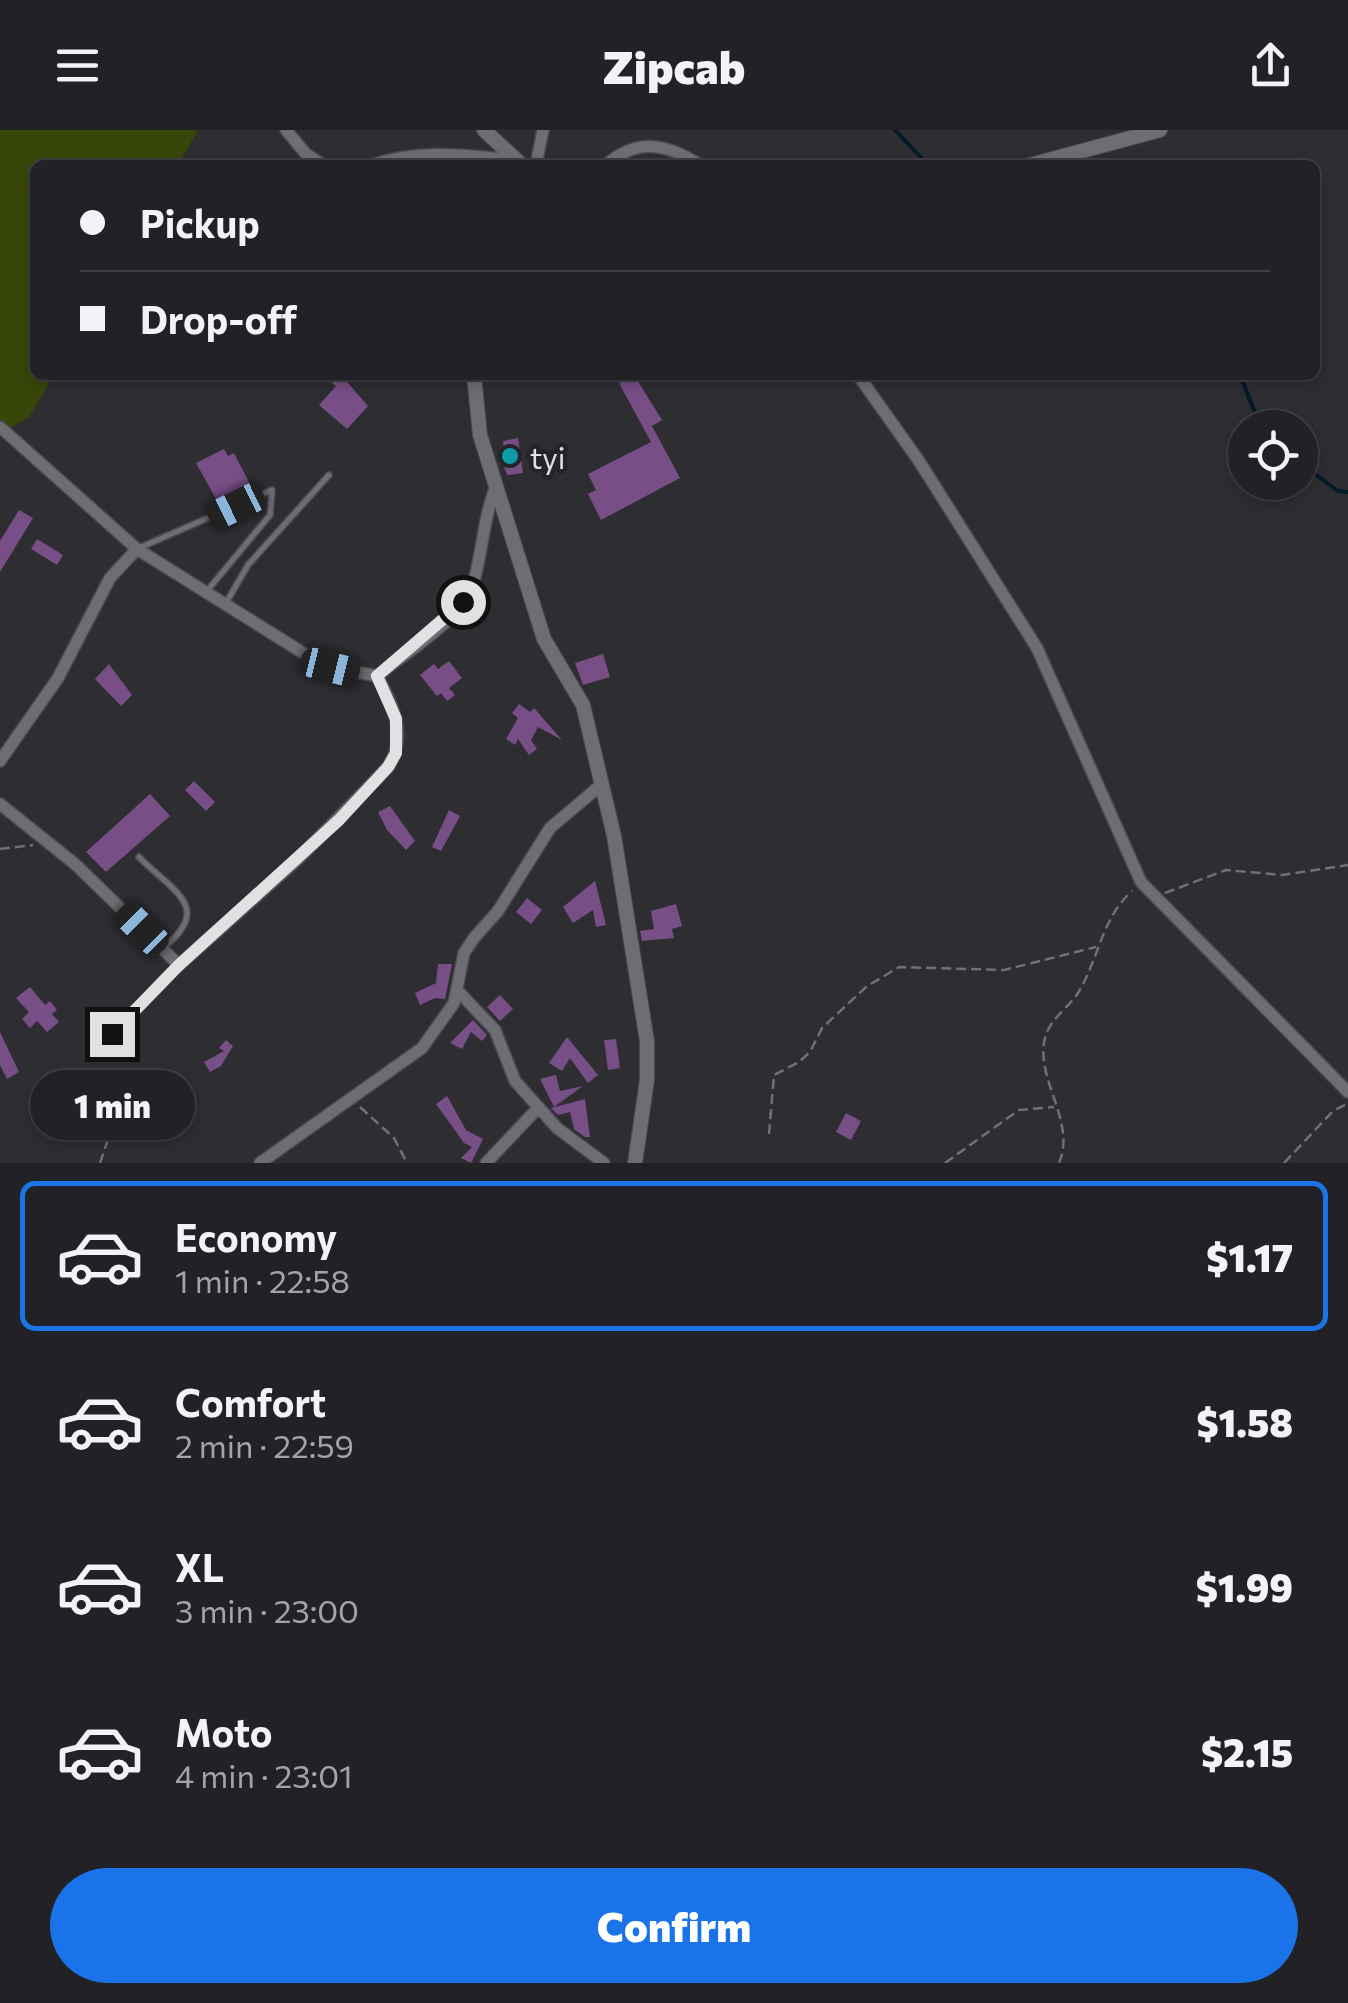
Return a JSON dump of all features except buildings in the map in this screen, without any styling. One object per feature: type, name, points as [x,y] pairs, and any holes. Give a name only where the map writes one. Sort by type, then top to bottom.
[{"type":"street","points":[[286,130],[315,160]]},
{"type":"street","points":[[484,130],[518,160]]},
{"type":"street","points":[[537,160],[542,130]]},
{"type":"street","points":[[1049,160],[1160,130]]},
{"type":"street","points":[[613,160],[632,146],[646,144],[687,160]]},
{"type":"street","points":[[386,160],[434,152],[503,160]]},
{"type":"street","points":[[474,380],[480,435],[544,640],[583,705],[602,784],[642,992],[647,1040],[647,1080],[636,1163]]},
{"type":"street","points":[[862,380],[920,462],[1036,648],[1141,882],[1348,1092]]},
{"type":"street","points":[[0,426],[137,548],[224,606],[330,667],[377,676]]},
{"type":"street","points":[[377,676],[463,602],[475,579],[482,525],[496,486]]},
{"type":"street","points":[[0,761],[58,678],[110,578],[137,548]]},
{"type":"street","points":[[0,804],[48,842],[179,965],[296,861],[388,767],[396,753],[396,719],[377,676]]},
{"type":"street","points":[[260,1163],[422,1048],[448,1013],[464,953],[498,911],[550,828],[602,784]]},
{"type":"street","points":[[457,990],[494,1030],[515,1081],[538,1108],[604,1163]]},
{"type":"street","points":[[486,1163],[538,1108]]},
{"type":"lane","points":[[224,606],[248,565],[329,476]]},
{"type":"lane","points":[[137,548],[272,490],[270,515],[205,593]]},
{"type":"lane","points":[[138,857],[185,903],[190,918],[186,929],[162,948]]},
{"type":"lane","points":[[101,1042],[179,965]]},
{"type":"path","points":[[0,849],[48,842]]},
{"type":"path","points":[[1155,898],[1226,870],[1282,875],[1348,866]]},
{"type":"path","points":[[1058,1163],[1066,1144],[1044,1043],[1060,1009],[1078,995],[1118,904],[1141,882]]},
{"type":"path","points":[[769,1134],[774,1074],[810,1052],[822,1028],[883,974],[900,967],[1004,970],[1096,947]]},
{"type":"path","points":[[100,1163],[124,1092],[110,1074]]},
{"type":"path","points":[[350,1102],[382,1124],[408,1163]]},
{"type":"path","points":[[1284,1163],[1333,1111],[1348,1103]]},
{"type":"path","points":[[945,1163],[1019,1110],[1056,1107]]},
{"type":"green space","points":[[0,130],[198,130],[181,160],[30,160],[30,380],[51,380],[29,417],[0,434]]},
{"type":"waterway","points":[[895,130],[923,160]]},
{"type":"waterway","points":[[1242,380],[1254,410]]},
{"type":"waterway","points":[[1318,476],[1338,491],[1348,492]]},
{"type":"place","name":"tyi","points":[[510,456]]},
{"type":"route","points":[[112,1034],[179,965],[339,820],[388,767],[396,753],[396,719],[377,676],[455,613],[463,602]]}]
